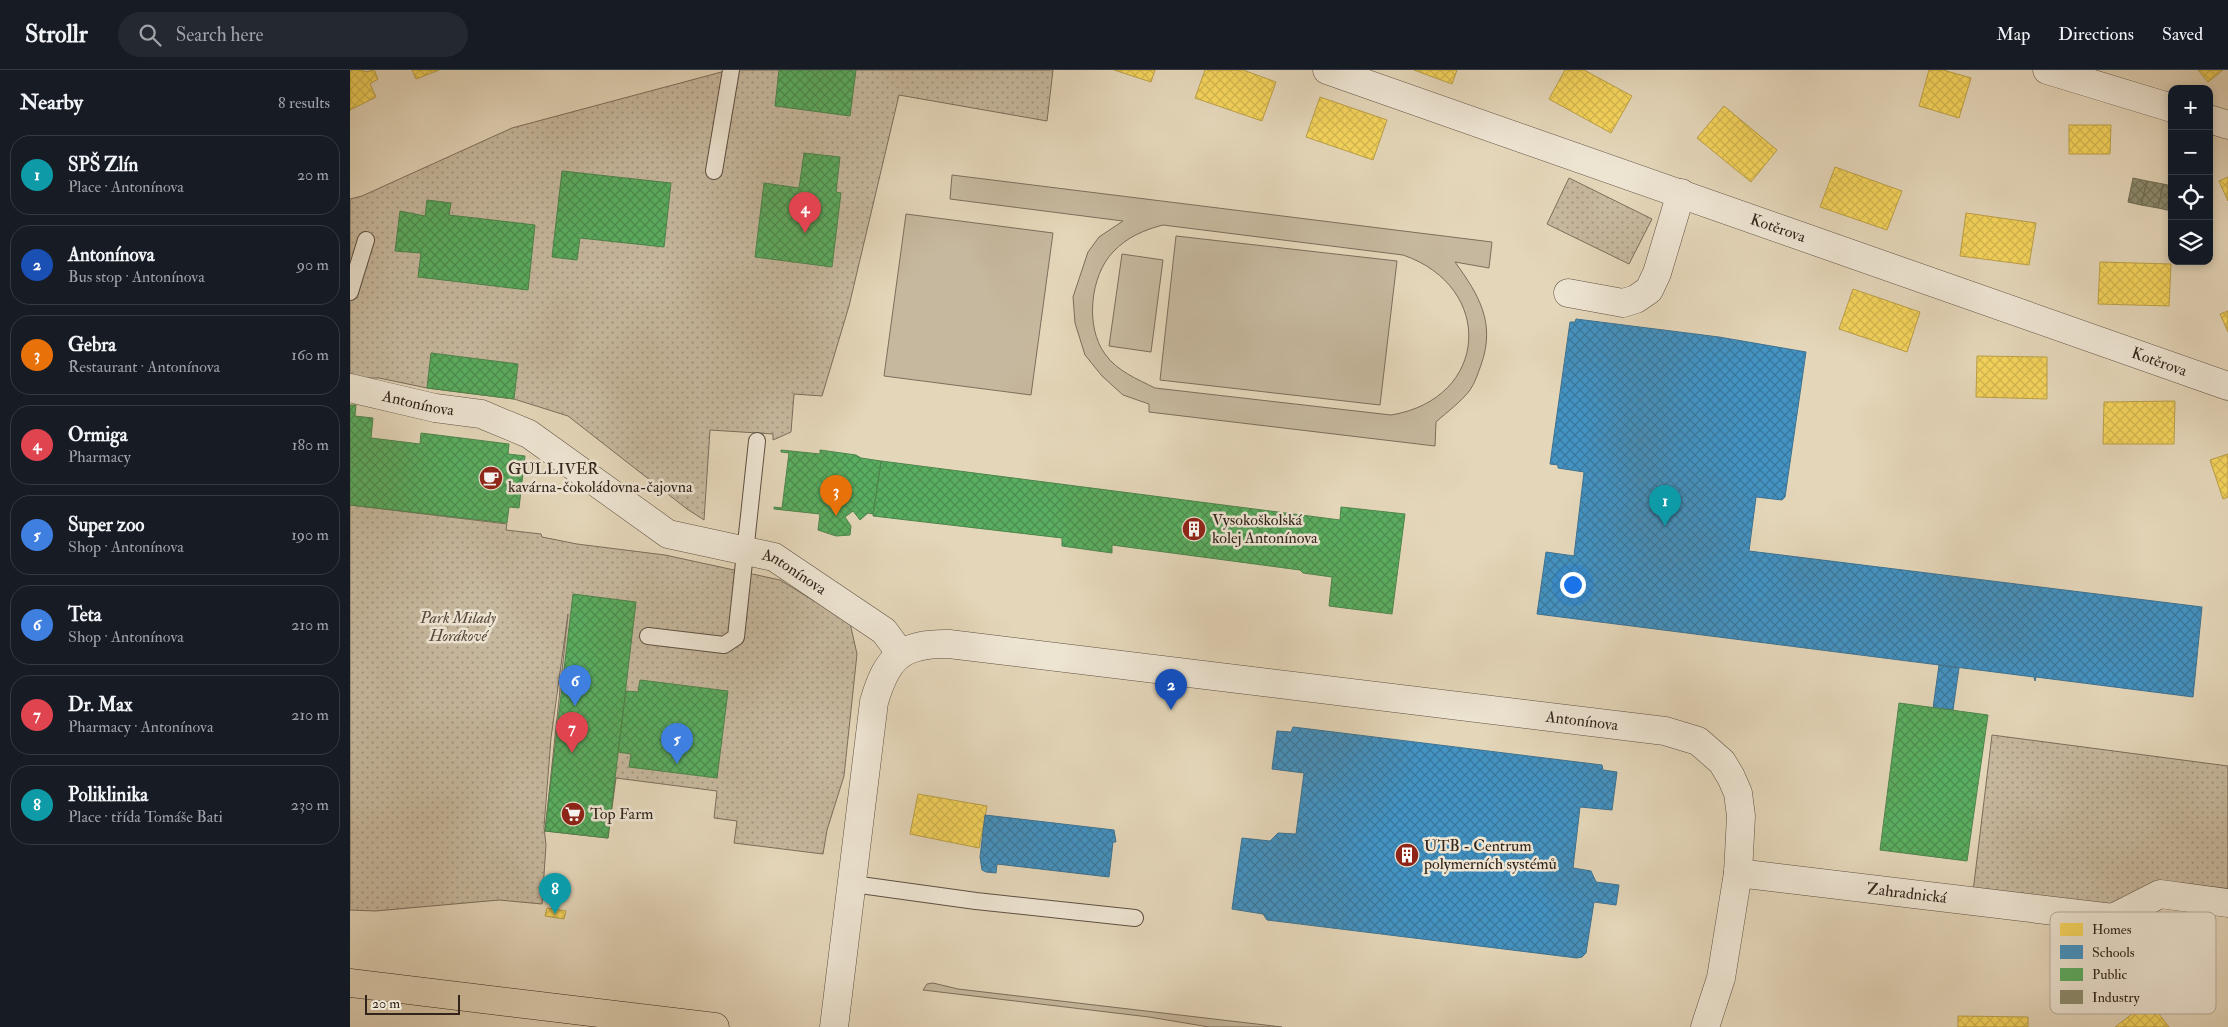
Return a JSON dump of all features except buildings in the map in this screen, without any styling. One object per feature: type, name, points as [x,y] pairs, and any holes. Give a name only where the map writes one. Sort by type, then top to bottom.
[{"type":"main road","points":[[350,983],[714,1027]]},
{"type":"street","name":"Kotěrova","points":[[1327,70],[2228,386]]},
{"type":"street","points":[[2047,70],[2168,107]]},
{"type":"street","points":[[2213,120],[2228,125]]},
{"type":"street","points":[[1568,293],[1623,303],[1636,299],[1649,290],[1657,273],[1681,193]]},
{"type":"street","name":"Antonínova","points":[[350,388],[435,408],[482,414],[529,434],[668,534],[774,557],[884,631],[901,654],[919,644],[949,644],[1541,715],[1682,735],[1698,741],[1722,762],[1738,793],[1741,816],[1738,873]]},
{"type":"street","points":[[834,1027],[874,702],[881,679],[901,654]]},
{"type":"street","points":[[1705,1027],[1721,978],[1738,873]]},
{"type":"street","name":"Zahradnická","points":[[1738,873],[2063,912]]},
{"type":"street","name":"Zahradnická","points":[[2125,912],[2160,894],[2228,903]]},
{"type":"lane","points":[[714,171],[731,70]]},
{"type":"lane","points":[[350,292],[366,240]]},
{"type":"lane","points":[[648,636],[724,645],[736,636],[757,441]]},
{"type":"lane","points":[[853,884],[976,901],[1135,918]]},
{"type":"green space","points":[[729,70],[1053,70],[1047,121],[899,95],[849,306],[822,396],[794,394],[791,432],[773,440],[773,434],[710,430],[704,520],[687,509],[568,416],[514,399],[427,388],[379,378],[350,378],[350,199],[362,196],[512,128]]},
{"type":"green space","points":[[952,175],[1492,242],[1489,268],[1455,262],[1478,298],[1483,310],[1487,336],[1481,365],[1470,390],[1436,422],[1435,446],[1149,412],[1149,404],[1123,395],[1102,376],[1085,355],[1075,323],[1073,297],[1088,252],[1099,237],[1123,221],[950,199]],"holes":[[[1163,225],[1403,255],[1433,270],[1454,291],[1466,315],[1469,341],[1462,366],[1447,388],[1423,405],[1391,415],[1155,388],[1115,365],[1105,354],[1095,330],[1093,316],[1095,288],[1105,262],[1118,247],[1130,238]]]},
{"type":"green space","points":[[1569,178],[1652,219],[1629,264],[1547,224]]},
{"type":"green space","points":[[906,214],[1053,233],[1031,395],[884,376]]},
{"type":"green space","points":[[1176,236],[1397,261],[1380,405],[1160,380]]},
{"type":"green space","points":[[1122,254],[1163,260],[1151,352],[1109,346]]},
{"type":"green space","name":"Park Milady Horákové","points":[[350,505],[507,524],[506,530],[541,534],[542,537],[577,544],[665,555],[780,580],[850,623],[857,654],[844,776],[827,830],[823,854],[734,843],[737,821],[714,818],[717,791],[616,778],[608,838],[545,831],[568,614],[551,738],[544,827],[546,845],[542,904],[499,900],[375,911],[350,910]]},
{"type":"green space","points":[[1992,735],[2228,766],[2228,903],[2160,894],[2125,912],[2066,912],[1972,900]]},
{"type":"green space","points":[[933,983],[958,989],[1282,1027],[1209,1027],[1149,1017],[923,990],[927,984]]},
{"type":"place","name":"Ormiga","points":[[805,233]]},
{"type":"place","name":"GULLIVER kavárna-čokoládovna-čajovna","points":[[491,478]]},
{"type":"place","name":"Gebra","points":[[836,516]]},
{"type":"place","name":"SPŠ Zlín","points":[[1665,526]]},
{"type":"place","name":"Vysokoškolská kolej Antonínova","points":[[1194,529]]},
{"type":"place","name":"Teta","points":[[575,706]]},
{"type":"place","name":"Antonínova","points":[[1171,710]]},
{"type":"place","name":"Dr. Max","points":[[572,753]]},
{"type":"place","name":"Super zoo","points":[[677,764]]},
{"type":"place","name":"Top Farm","points":[[573,814]]},
{"type":"place","name":"UTB - Centrum polymerních systémů","points":[[1407,855]]},
{"type":"place","name":"Poliklinika","points":[[555,914]]}]
